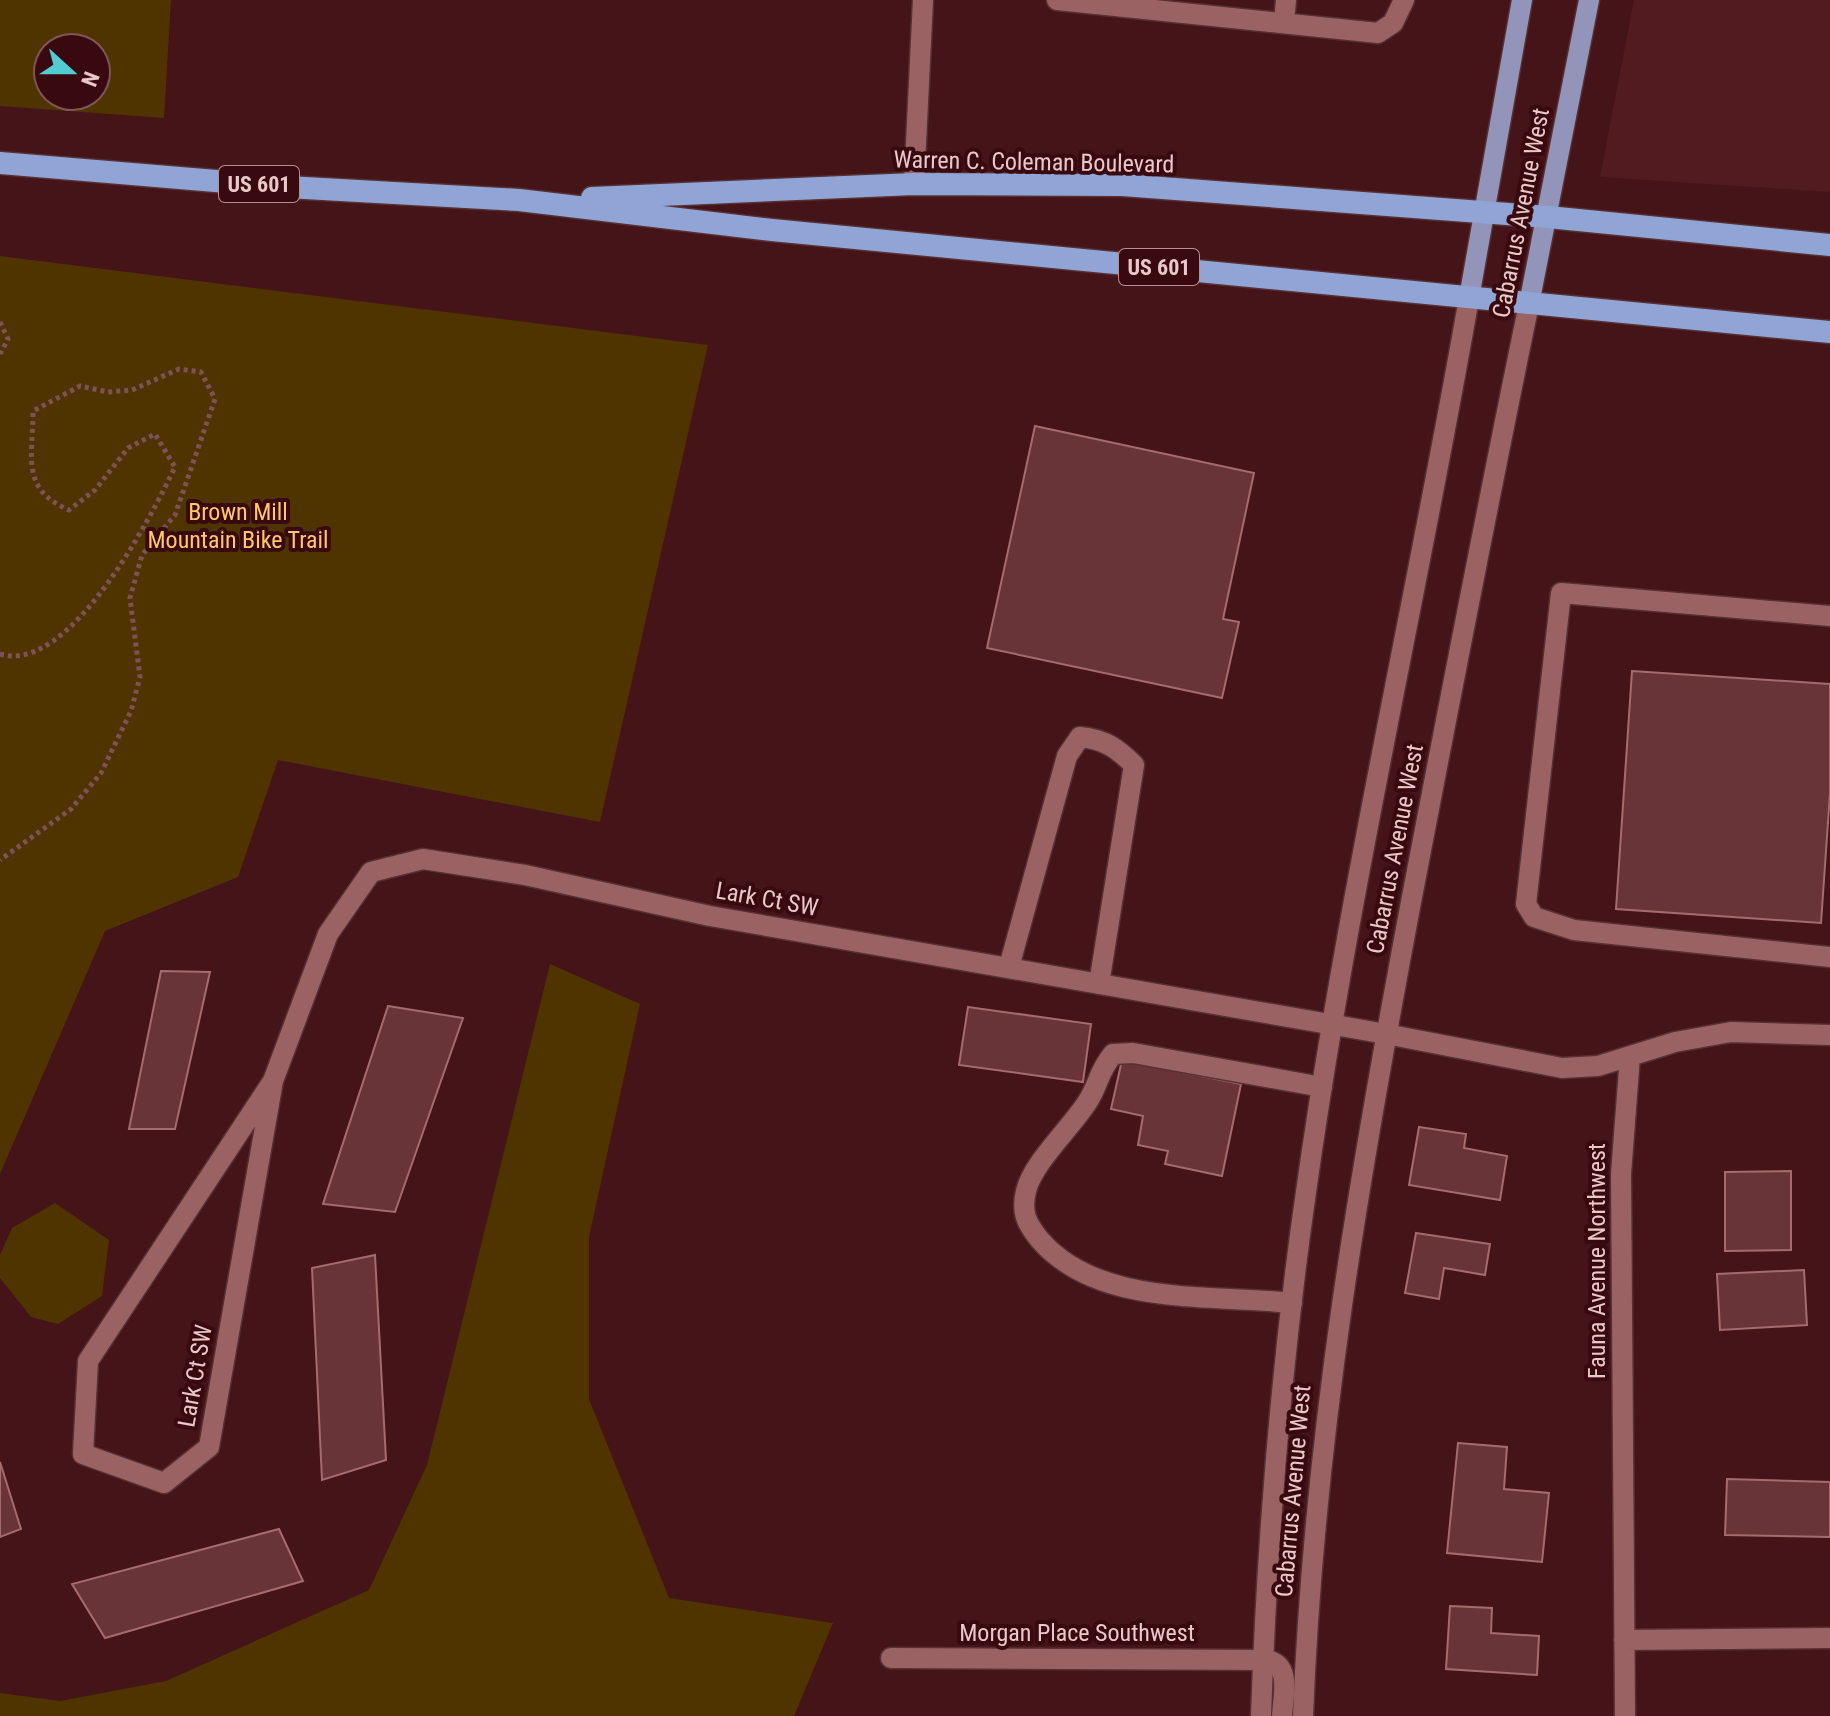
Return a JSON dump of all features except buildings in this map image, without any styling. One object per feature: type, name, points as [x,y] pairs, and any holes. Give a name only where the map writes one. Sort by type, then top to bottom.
[{"type":"highway","name":"Warren C. Coleman Boulevard","points":[[0,163],[287,187],[519,200],[772,230],[1529,304]]},
{"type":"highway","name":"Warren C. Coleman Boulevard","points":[[519,200],[914,184],[1122,185],[1548,217]]},
{"type":"highway","name":"US 601","points":[[1548,217],[1830,245]]},
{"type":"highway","name":"US 601","points":[[1529,304],[1830,332]]},
{"type":"main road","name":"Cabarrus Avenue West","points":[[1469,298],[1522,0]]},
{"type":"main road","name":"Cabarrus Avenue West","points":[[1529,304],[1589,0]]},
{"type":"street","points":[[914,184],[923,0]]},
{"type":"street","points":[[1057,0],[1378,33],[1393,23],[1404,0]]},
{"type":"street","points":[[1284,22],[1286,0]]},
{"type":"street","name":"Cabarrus Avenue West","points":[[1261,1716],[1292,1303],[1322,1087],[1469,298]]},
{"type":"street","name":"Cabarrus Avenue West","points":[[1303,1716],[1312,1553],[1335,1331],[1386,1034],[1529,304]]},
{"type":"street","points":[[1830,616],[1561,593],[1526,904],[1534,917],[1574,930],[1830,957]]},
{"type":"street","points":[[1009,967],[1067,756],[1080,737],[1096,738],[1116,747],[1134,765],[1099,984]]},
{"type":"street","name":"Lark Ct SW","points":[[273,1081],[88,1361],[83,1454],[164,1483],[209,1447],[273,1081],[328,934],[371,872],[423,859],[525,875],[710,916],[1386,1034]]},
{"type":"street","points":[[1386,1034],[1562,1068],[1598,1066],[1675,1042],[1731,1032],[1830,1035]]},
{"type":"street","points":[[1292,1303],[1154,1291],[1090,1279],[1059,1261],[1032,1230],[1022,1211],[1027,1186],[1090,1099],[1099,1070],[1113,1054],[1147,1055],[1322,1087]]},
{"type":"street","name":"Fauna Avenue Northwest","points":[[1625,1716],[1621,1174],[1630,1056]]},
{"type":"street","points":[[1624,1640],[1830,1638]]},
{"type":"street","name":"Morgan Place Southwest","points":[[891,1658],[1263,1659]]},
{"type":"street","points":[[1263,1659],[1277,1663],[1283,1671],[1282,1716]]},
{"type":"path","points":[[0,322],[8,339],[0,354]]},
{"type":"path","points":[[0,654],[12,658],[34,651],[73,627],[138,542],[175,467],[155,434],[128,448],[95,490],[69,510],[47,501],[34,484],[33,411],[80,386],[108,392],[132,390],[179,369],[201,372],[215,399],[175,515],[142,555],[130,598],[140,677],[131,711],[101,773],[71,809],[0,860]]},
{"type":"shaded area","points":[[1634,0],[1830,0],[1830,192],[1600,177]]},
{"type":"green space","points":[[0,0],[171,0],[164,118],[82,112],[112,112],[112,32],[32,32],[32,108],[0,106]]},
{"type":"green space","name":"Brown Mill Mountain Bike Trail","points":[[0,256],[708,345],[600,822],[278,760],[238,877],[105,931],[0,1174]]},
{"type":"green space","points":[[550,964],[640,1004],[589,1237],[589,1399],[669,1598],[833,1623],[794,1716],[0,1716],[0,1693],[60,1701],[166,1681],[369,1590],[427,1465]]},
{"type":"green space","points":[[55,1203],[109,1240],[102,1296],[58,1324],[31,1317],[0,1278],[0,1255],[12,1228]]}]
